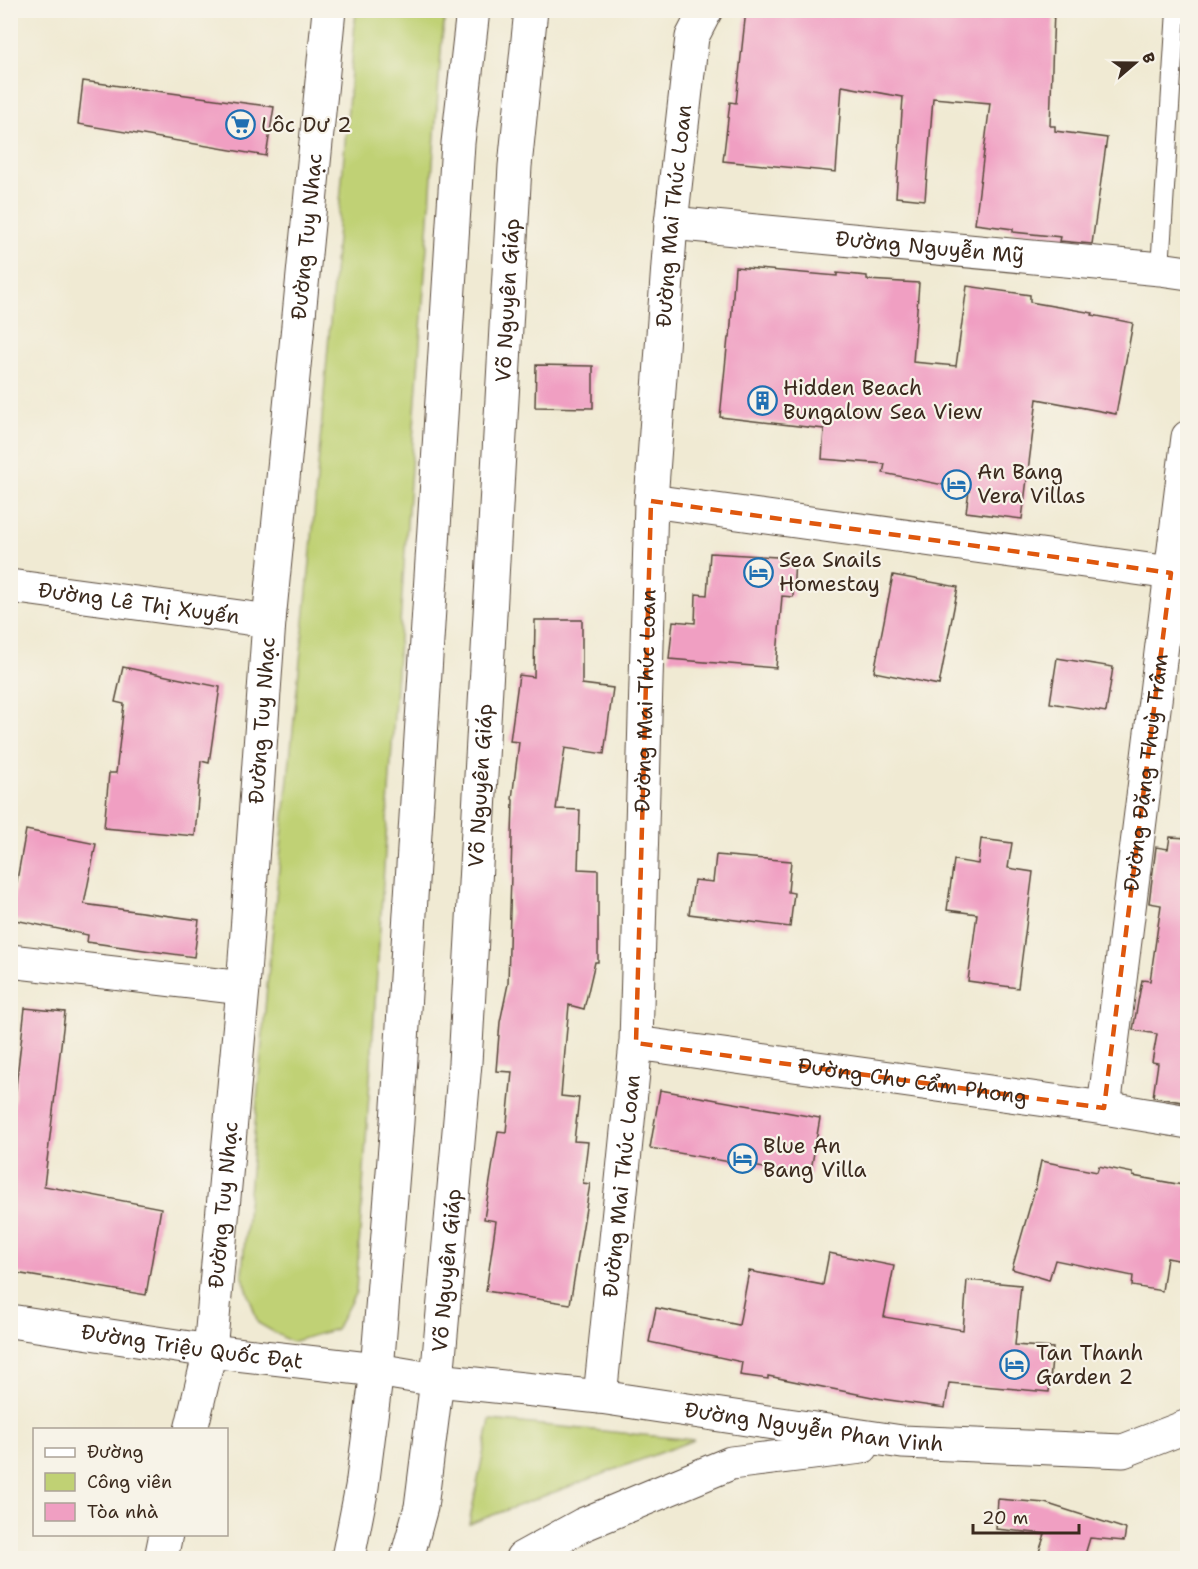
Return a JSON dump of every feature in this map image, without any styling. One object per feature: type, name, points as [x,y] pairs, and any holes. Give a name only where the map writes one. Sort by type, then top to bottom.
[{"type":"street","name":"Đường Tuy Nhạc","points":[[191,1428],[210,1351],[243,988],[269,621],[329,10]]},
{"type":"street","points":[[348,1558],[362,1487],[377,1370],[397,1122],[458,142],[473,10]]},
{"type":"street","name":"Võ Nguyên Giáp","points":[[407,1558],[421,1507],[437,1380],[465,1063],[515,166],[531,10]]},
{"type":"street","name":"Đường Mai Thúc Loan","points":[[600,1397],[636,1043],[651,501],[671,223],[692,38],[706,10]]},
{"type":"street","name":"Đường Nguyễn Mỹ","points":[[671,223],[1174,271]]},
{"type":"street","name":"Đường Đặng Thuỳ Trâm","points":[[1104,1108],[1188,437]]},
{"type":"street","points":[[651,501],[1171,573]]},
{"type":"street","name":"Đường Lê Thị Xuyến","points":[[10,586],[269,621]]},
{"type":"street","points":[[10,961],[243,988]]},
{"type":"street","name":"Đường Chu Cẩm Phong","points":[[636,1043],[1104,1108],[1188,1122]]},
{"type":"street","name":"Đường Triệu Quốc Đạt","points":[[10,1321],[210,1351],[377,1370],[437,1380]]},
{"type":"street","name":"Đường Nguyễn Phan Vinh","points":[[437,1380],[600,1397],[902,1442],[1123,1451],[1188,1426]]},
{"type":"street","points":[[522,1558],[582,1525],[731,1463],[902,1442]]},
{"type":"street","points":[[160,1558],[166,1536]]},
{"type":"lane","points":[[1174,271],[1176,10]]},
{"type":"highlighted area","points":[[651,501],[1171,573],[1104,1108],[636,1043]]},
{"type":"green space","points":[[356,11],[446,11],[442,38],[403,579],[356,1292],[336,1329],[291,1342],[258,1323],[242,1274],[267,986],[310,562]]},
{"type":"green space","points":[[490,1420],[694,1440],[469,1524]]},
{"type":"building","points":[[746,10],[1054,10],[1050,126],[1055,126],[1055,131],[1107,138],[1092,244],[1060,241],[1061,237],[1013,232],[1013,229],[975,224],[990,103],[933,98],[925,200],[896,197],[903,97],[842,86],[836,172],[723,161],[730,102],[736,103]]},
{"type":"building","points":[[83,81],[274,107],[266,156],[78,124]]},
{"type":"building","points":[[735,267],[837,276],[837,273],[867,276],[867,280],[919,283],[913,362],[956,366],[967,286],[1030,295],[1030,302],[1093,313],[1092,315],[1133,323],[1116,414],[1037,399],[1022,519],[966,512],[969,490],[883,473],[885,464],[822,459],[824,429],[720,417],[728,338],[730,338]]},
{"type":"building","points":[[536,365],[593,366],[593,408],[535,407]]},
{"type":"building","points":[[710,553],[795,558],[793,597],[782,596],[776,668],[669,659],[673,621],[695,623],[696,594],[707,595]]},
{"type":"building","points":[[893,575],[958,587],[939,685],[874,672]]},
{"type":"building","points":[[535,620],[582,620],[582,684],[613,688],[604,754],[565,748],[556,809],[580,810],[578,869],[598,870],[598,962],[595,962],[584,1009],[569,1005],[561,1096],[579,1098],[574,1141],[588,1142],[583,1183],[590,1184],[570,1304],[486,1291],[496,1221],[484,1219],[498,1131],[506,1132],[512,1072],[496,1071],[500,1022],[508,984],[512,799],[519,742],[510,741],[519,675],[534,677]]},
{"type":"building","points":[[1057,658],[1113,667],[1106,712],[1050,703]]},
{"type":"building","points":[[123,667],[220,687],[209,763],[201,761],[195,836],[104,828],[109,773],[116,773],[124,704],[115,702]]},
{"type":"building","points":[[26,830],[96,844],[84,904],[199,920],[194,957],[87,942],[88,935],[10,919]]},
{"type":"building","points":[[1170,837],[1188,838],[1188,1103],[1153,1097],[1158,1063],[1152,1062],[1157,1034],[1133,1030],[1142,980],[1150,981],[1161,905],[1149,903],[1156,847],[1168,849]]},
{"type":"building","points":[[981,839],[1012,843],[1008,868],[1033,872],[1018,988],[968,981],[977,914],[947,910],[954,860],[978,864]]},
{"type":"building","points":[[716,855],[791,861],[788,892],[794,893],[790,927],[689,914],[694,880],[713,882]]},
{"type":"building","points":[[25,1008],[65,1012],[44,1186],[161,1208],[146,1295],[10,1272],[10,1138]]},
{"type":"building","points":[[660,1090],[820,1118],[810,1176],[650,1148]]},
{"type":"building","points":[[1041,1161],[1097,1172],[1099,1166],[1133,1173],[1133,1176],[1188,1186],[1188,1262],[1167,1258],[1162,1291],[1132,1286],[1133,1276],[1055,1260],[1049,1280],[1012,1269]]},
{"type":"building","points":[[829,1253],[894,1266],[884,1317],[963,1330],[967,1280],[1021,1285],[1015,1345],[1053,1348],[1049,1392],[949,1383],[945,1408],[882,1399],[768,1376],[768,1379],[740,1375],[742,1362],[649,1342],[656,1308],[739,1325],[749,1271],[823,1285]]},
{"type":"building","points":[[998,1499],[1045,1503],[1126,1529],[1124,1541],[1090,1538],[1084,1558],[1037,1558],[1045,1534],[996,1529]]},
{"type":"place","name":"Lôc Dư 2","points":[[240,125]]},
{"type":"place","name":"Hidden Beach Bungalow Sea View","points":[[762,400]]},
{"type":"place","name":"An Bang Vera Villas","points":[[956,484]]},
{"type":"place","name":"Sea Snails Homestay","points":[[758,572]]},
{"type":"place","name":"Blue An Bang Villa","points":[[742,1158]]},
{"type":"place","name":"Tan Thanh Garden 2","points":[[1015,1365]]}]
